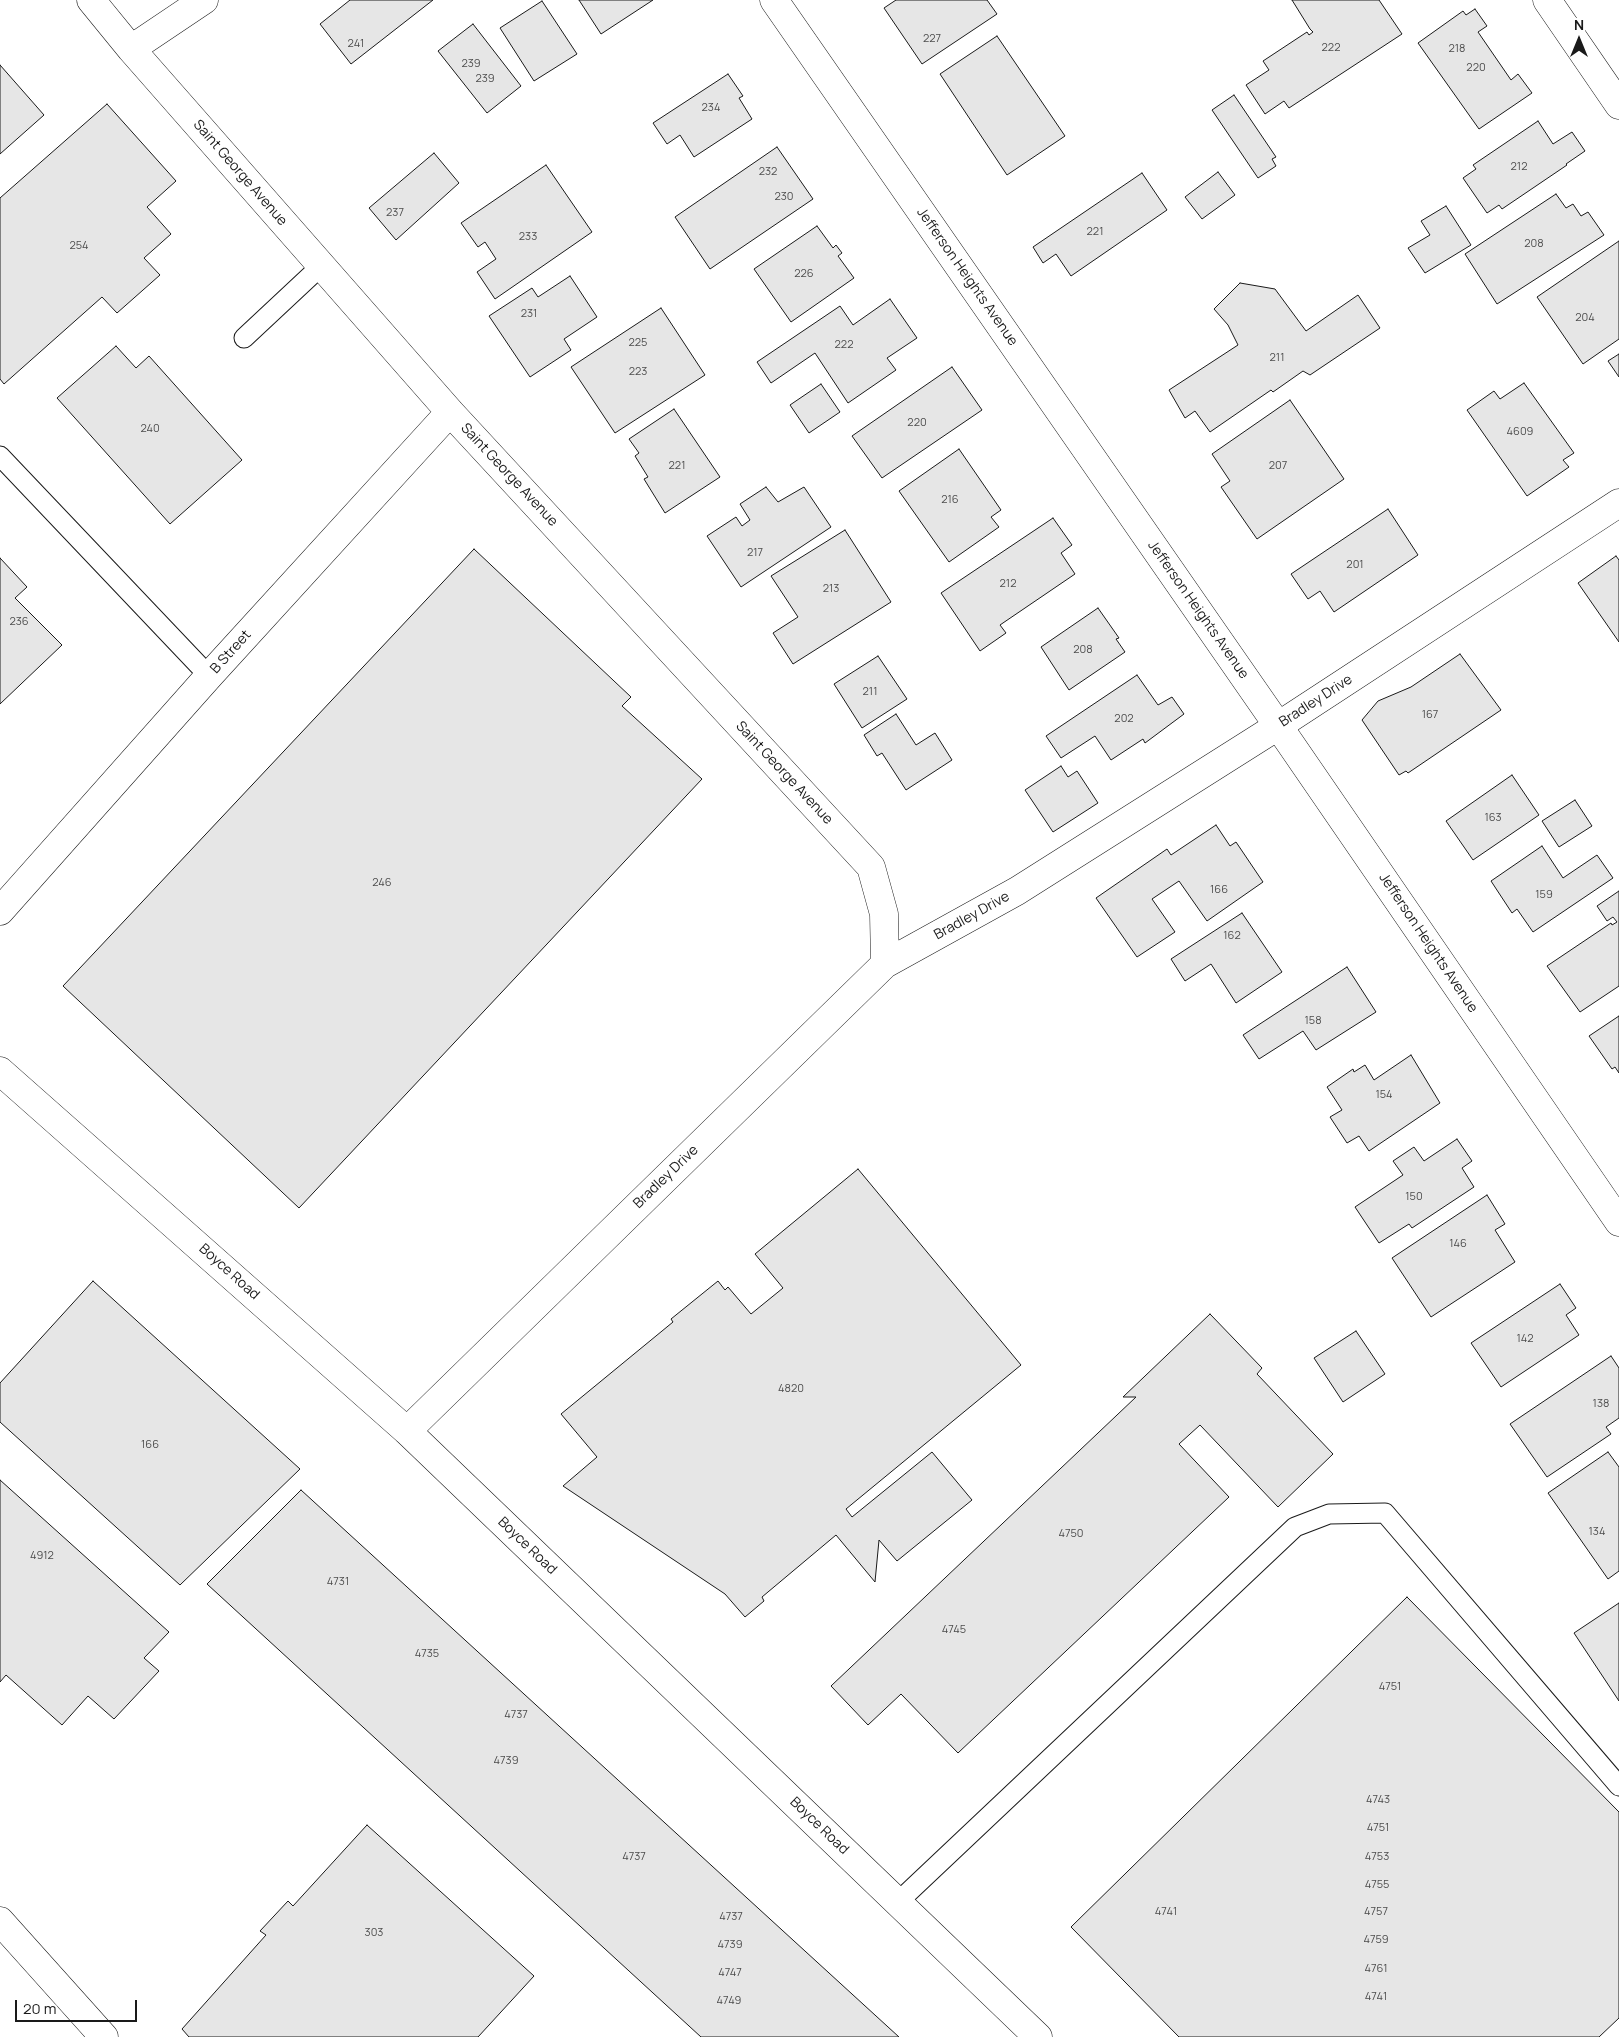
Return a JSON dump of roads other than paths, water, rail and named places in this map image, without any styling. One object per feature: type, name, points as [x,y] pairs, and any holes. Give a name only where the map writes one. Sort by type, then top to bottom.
[{"type":"street","name":"Saint George Avenue","points":[[91,0],[131,49],[450,412],[871,867],[884,914],[885,964]]},
{"type":"street","points":[[131,49],[204,0]]},
{"type":"street","name":"Jefferson Heights Avenue","points":[[774,0],[1278,726],[1619,1222]]},
{"type":"street","points":[[1547,0],[1619,105]]},
{"type":"street","name":"B Street","points":[[7,903],[209,676],[450,412]]},
{"type":"street","name":"Bradley Drive","points":[[407,1431],[885,964],[1017,891],[1278,726],[1619,502]]},
{"type":"street","name":"Boyce Road","points":[[0,1071],[407,1431],[1038,2037]]},
{"type":"street","points":[[0,1921],[104,2037]]},
{"type":"lane","points":[[244,338],[321,266]]},
{"type":"lane","points":[[0,456],[209,676]]},
{"type":"lane","points":[[898,1902],[1295,1527],[1328,1514],[1385,1513],[1619,1786]]}]
